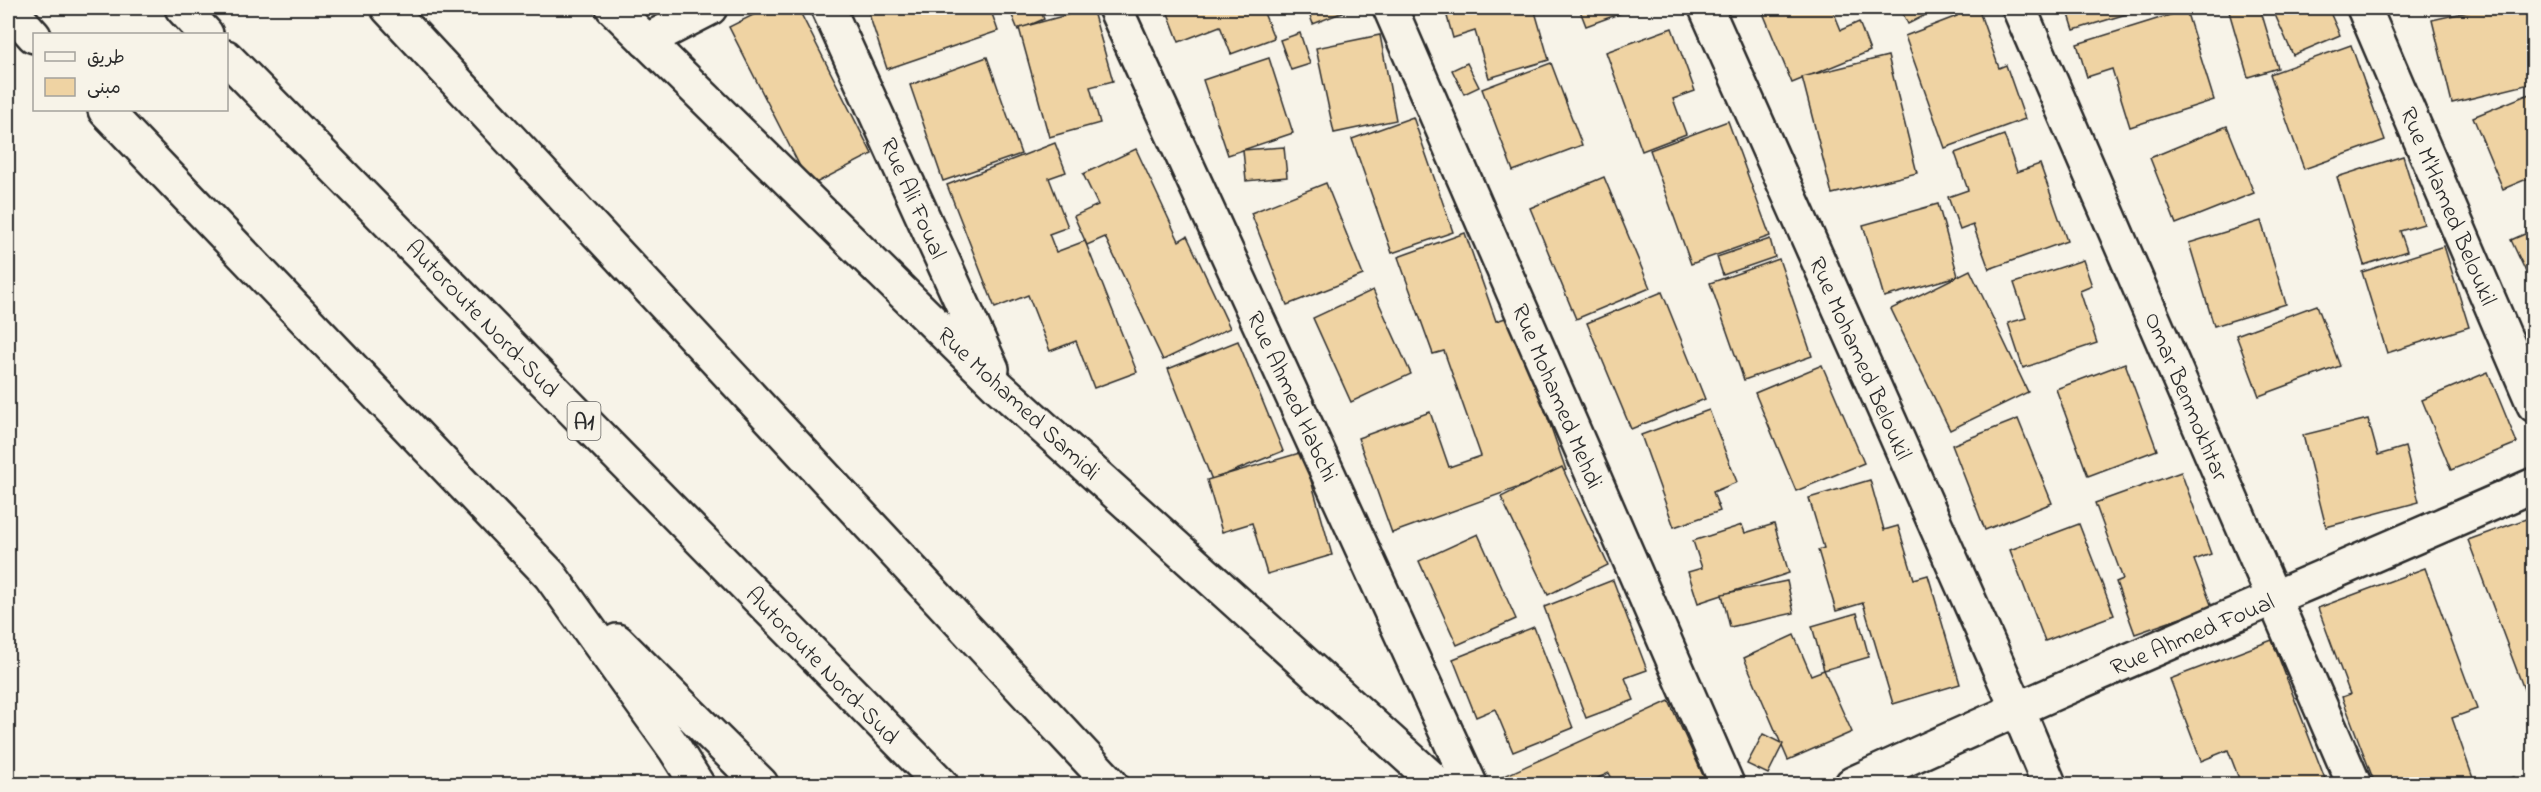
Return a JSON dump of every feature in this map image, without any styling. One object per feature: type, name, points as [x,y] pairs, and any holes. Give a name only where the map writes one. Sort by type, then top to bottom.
[{"type":"main road","points":[[9,8],[33,35]]},
{"type":"main road","points":[[182,8],[205,33]]},
{"type":"main road","points":[[388,8],[1111,784]]},
{"type":"main road","name":"Rue Mohamed Samidi","points":[[613,8],[1000,388],[1438,784]]},
{"type":"main road","points":[[646,41],[710,8]]},
{"type":"main road","name":"Rue Ali Foual","points":[[828,8],[1000,388]]},
{"type":"main road","name":"Rue Ahmed Habchi","points":[[1115,8],[1470,784]]},
{"type":"main road","name":"Rue Mohamed Mehdi","points":[[1390,8],[1727,784]]},
{"type":"main road","name":"Rue Mohamed Beloukil","points":[[1706,8],[2049,784]]},
{"type":"main road","name":"Omar Benmokhtar","points":[[2019,8],[2354,784]]},
{"type":"main road","name":"Rue M'Hamed Beloukil","points":[[2364,8],[2534,405]]},
{"type":"main road","name":"Autoroute Nord-Sud","points":[[228,59],[941,784]]},
{"type":"main road","points":[[106,111],[550,574],[761,784]]},
{"type":"main road","name":"Rue Ahmed Foual","points":[[1852,784],[2017,708],[2275,599],[2534,485]]},
{"type":"main road","points":[[550,574],[675,749],[697,784]]},
{"type":"building","points":[[767,8],[798,8],[872,154],[810,186],[729,27]]},
{"type":"building","points":[[867,8],[990,8],[998,31],[887,69]]},
{"type":"building","points":[[1009,8],[1058,8],[1042,14],[1044,19],[1018,30]]},
{"type":"building","points":[[1092,8],[1113,81],[1090,87],[1100,123],[1049,137],[1019,28]]},
{"type":"building","points":[[1166,8],[1262,8],[1274,38],[1231,54],[1220,26],[1179,42]]},
{"type":"building","points":[[1307,8],[1344,8],[1346,11],[1313,24]]},
{"type":"building","points":[[1426,8],[1534,8],[1549,60],[1489,78],[1475,31],[1453,38],[1445,9],[1428,14]]},
{"type":"building","points":[[1579,8],[1635,8],[1586,26]]},
{"type":"building","points":[[1761,8],[1832,8],[1841,30],[1859,22],[1870,51],[1792,83]]},
{"type":"building","points":[[1900,8],[1939,8],[1908,24]]},
{"type":"building","points":[[1954,8],[1978,8],[1999,68],[2006,65],[2025,119],[1945,148],[1905,36],[1957,16]]},
{"type":"building","points":[[2067,8],[2146,8],[2074,30]]},
{"type":"building","points":[[2228,8],[2260,8],[2278,68],[2248,77]]},
{"type":"building","points":[[2272,8],[2328,8],[2340,35],[2293,55]]},
{"type":"building","points":[[2485,8],[2533,8],[2534,83],[2452,103],[2432,20]]},
{"type":"building","points":[[2186,10],[2214,100],[2130,127],[2112,69],[2087,77],[2077,44]]},
{"type":"building","points":[[1672,28],[1695,91],[1673,99],[1686,134],[1642,151],[1606,52]]},
{"type":"building","points":[[1300,33],[1310,64],[1291,70],[1280,40]]},
{"type":"building","points":[[1380,35],[1396,120],[1334,133],[1316,48]]},
{"type":"building","points":[[2351,45],[2385,140],[2304,169],[2270,74]]},
{"type":"building","points":[[1888,56],[1917,173],[1832,194],[1802,77]]},
{"type":"building","points":[[987,57],[1021,154],[943,181],[910,85]]},
{"type":"building","points":[[1269,58],[1293,133],[1228,155],[1203,80]]},
{"type":"building","points":[[1467,63],[1479,87],[1464,94],[1452,70]]},
{"type":"building","points":[[1551,63],[1582,145],[1513,171],[1482,89]]},
{"type":"building","points":[[2534,92],[2534,176],[2503,189],[2473,117]]},
{"type":"building","points":[[1413,117],[1453,232],[1392,253],[1352,139]]},
{"type":"building","points":[[1728,121],[1770,236],[1691,264],[1650,150]]},
{"type":"building","points":[[2227,126],[2254,193],[2176,224],[2150,158]]},
{"type":"building","points":[[2004,135],[2017,172],[2040,164],[2067,241],[1989,269],[1973,225],[1960,230],[1948,197],[1968,190],[1955,153]]},
{"type":"building","points":[[1055,143],[1066,172],[1049,178],[1068,227],[1049,234],[1056,252],[1085,241],[1137,372],[1094,388],[1076,341],[1050,351],[1028,295],[995,308],[947,185]]},
{"type":"building","points":[[1284,147],[1287,177],[1246,181],[1243,150]]},
{"type":"building","points":[[1136,149],[1179,241],[1187,236],[1230,328],[1163,360],[1105,237],[1087,245],[1074,216],[1098,205],[1083,174]]},
{"type":"building","points":[[2403,156],[2424,224],[2400,231],[2407,251],[2364,265],[2337,177]]},
{"type":"building","points":[[1604,177],[1650,288],[1576,319],[1530,208]]},
{"type":"building","points":[[1326,183],[1363,275],[1287,305],[1251,213]]},
{"type":"building","points":[[1938,204],[1958,276],[1884,297],[1863,225]]},
{"type":"building","points":[[2261,221],[2286,304],[2214,326],[2189,243]]},
{"type":"building","points":[[2534,230],[2534,289],[2511,240]]},
{"type":"building","points":[[1465,233],[1496,321],[1512,316],[1566,470],[1392,533],[1358,438],[1430,412],[1449,467],[1481,456],[1444,351],[1433,354],[1398,257]]},
{"type":"building","points":[[1770,239],[1775,257],[1723,275],[1717,257]]},
{"type":"building","points":[[2444,246],[2469,327],[2387,353],[2362,272]]},
{"type":"building","points":[[1779,259],[1812,356],[1744,380],[1710,283]]},
{"type":"building","points":[[2083,260],[2092,286],[2080,291],[2097,343],[2023,368],[2008,323],[2026,318],[2014,283]]},
{"type":"building","points":[[1970,270],[2028,392],[1950,430],[1891,309]]},
{"type":"building","points":[[1373,290],[1411,374],[1351,402],[1313,318]]},
{"type":"building","points":[[1662,292],[1705,399],[1631,429],[1587,323]]},
{"type":"building","points":[[2317,305],[2340,366],[2259,396],[2236,335]]},
{"type":"building","points":[[1238,341],[1283,451],[1212,480],[1168,369]]},
{"type":"building","points":[[2125,363],[2157,450],[2088,476],[2056,389]]},
{"type":"building","points":[[1822,365],[1864,463],[1796,491],[1755,393]]},
{"type":"building","points":[[2488,372],[2517,443],[2451,470],[2422,400]]},
{"type":"building","points":[[1709,410],[1737,482],[1713,492],[1720,511],[1674,527],[1641,435]]},
{"type":"building","points":[[2018,419],[2052,503],[1985,530],[1952,445]]},
{"type":"building","points":[[2368,419],[2378,455],[2405,447],[2419,502],[2326,527],[2303,435]]},
{"type":"building","points":[[1303,452],[1332,555],[1267,574],[1252,523],[1222,532],[1207,480]]},
{"type":"building","points":[[1562,467],[1608,565],[1548,595],[1501,497]]},
{"type":"building","points":[[2181,472],[2211,554],[2194,560],[2212,607],[2135,634],[2116,582],[2123,579],[2095,503]]},
{"type":"building","points":[[1870,480],[1884,530],[1898,526],[1914,579],[1928,575],[1960,684],[1893,704],[1863,603],[1836,611],[1818,550],[1824,548],[1809,498]]},
{"type":"building","points":[[2534,516],[2534,716],[2468,540]]},
{"type":"building","points":[[1774,524],[1789,573],[1698,603],[1688,572],[1702,568],[1693,541],[1742,525],[1745,533]]},
{"type":"building","points":[[2079,524],[2114,615],[2045,641],[2010,550]]},
{"type":"building","points":[[1478,534],[1516,619],[1457,645],[1419,561]]},
{"type":"building","points":[[2425,568],[2477,709],[2452,718],[2475,784],[2375,784],[2342,697],[2350,694],[2318,608]]},
{"type":"building","points":[[1613,580],[1647,670],[1625,678],[1634,700],[1586,718],[1544,607]]},
{"type":"building","points":[[1787,581],[1794,613],[1730,627],[1722,594]]},
{"type":"building","points":[[1857,613],[1869,657],[1824,670],[1812,626]]},
{"type":"building","points":[[1534,627],[1573,728],[1513,752],[1495,709],[1476,717],[1453,659]]},
{"type":"building","points":[[1794,635],[1811,675],[1824,670],[1852,732],[1788,760],[1744,658]]},
{"type":"building","points":[[2272,640],[2327,784],[2241,784],[2228,750],[2201,761],[2170,679]]},
{"type":"building","points":[[1669,701],[1707,784],[1615,784],[1609,773],[1585,784],[1503,784],[1500,778]]},
{"type":"building","points":[[1763,734],[1783,744],[1768,774],[1747,764]]},
{"type":"building","points":[[2514,777],[2516,784],[2492,784]]}]
